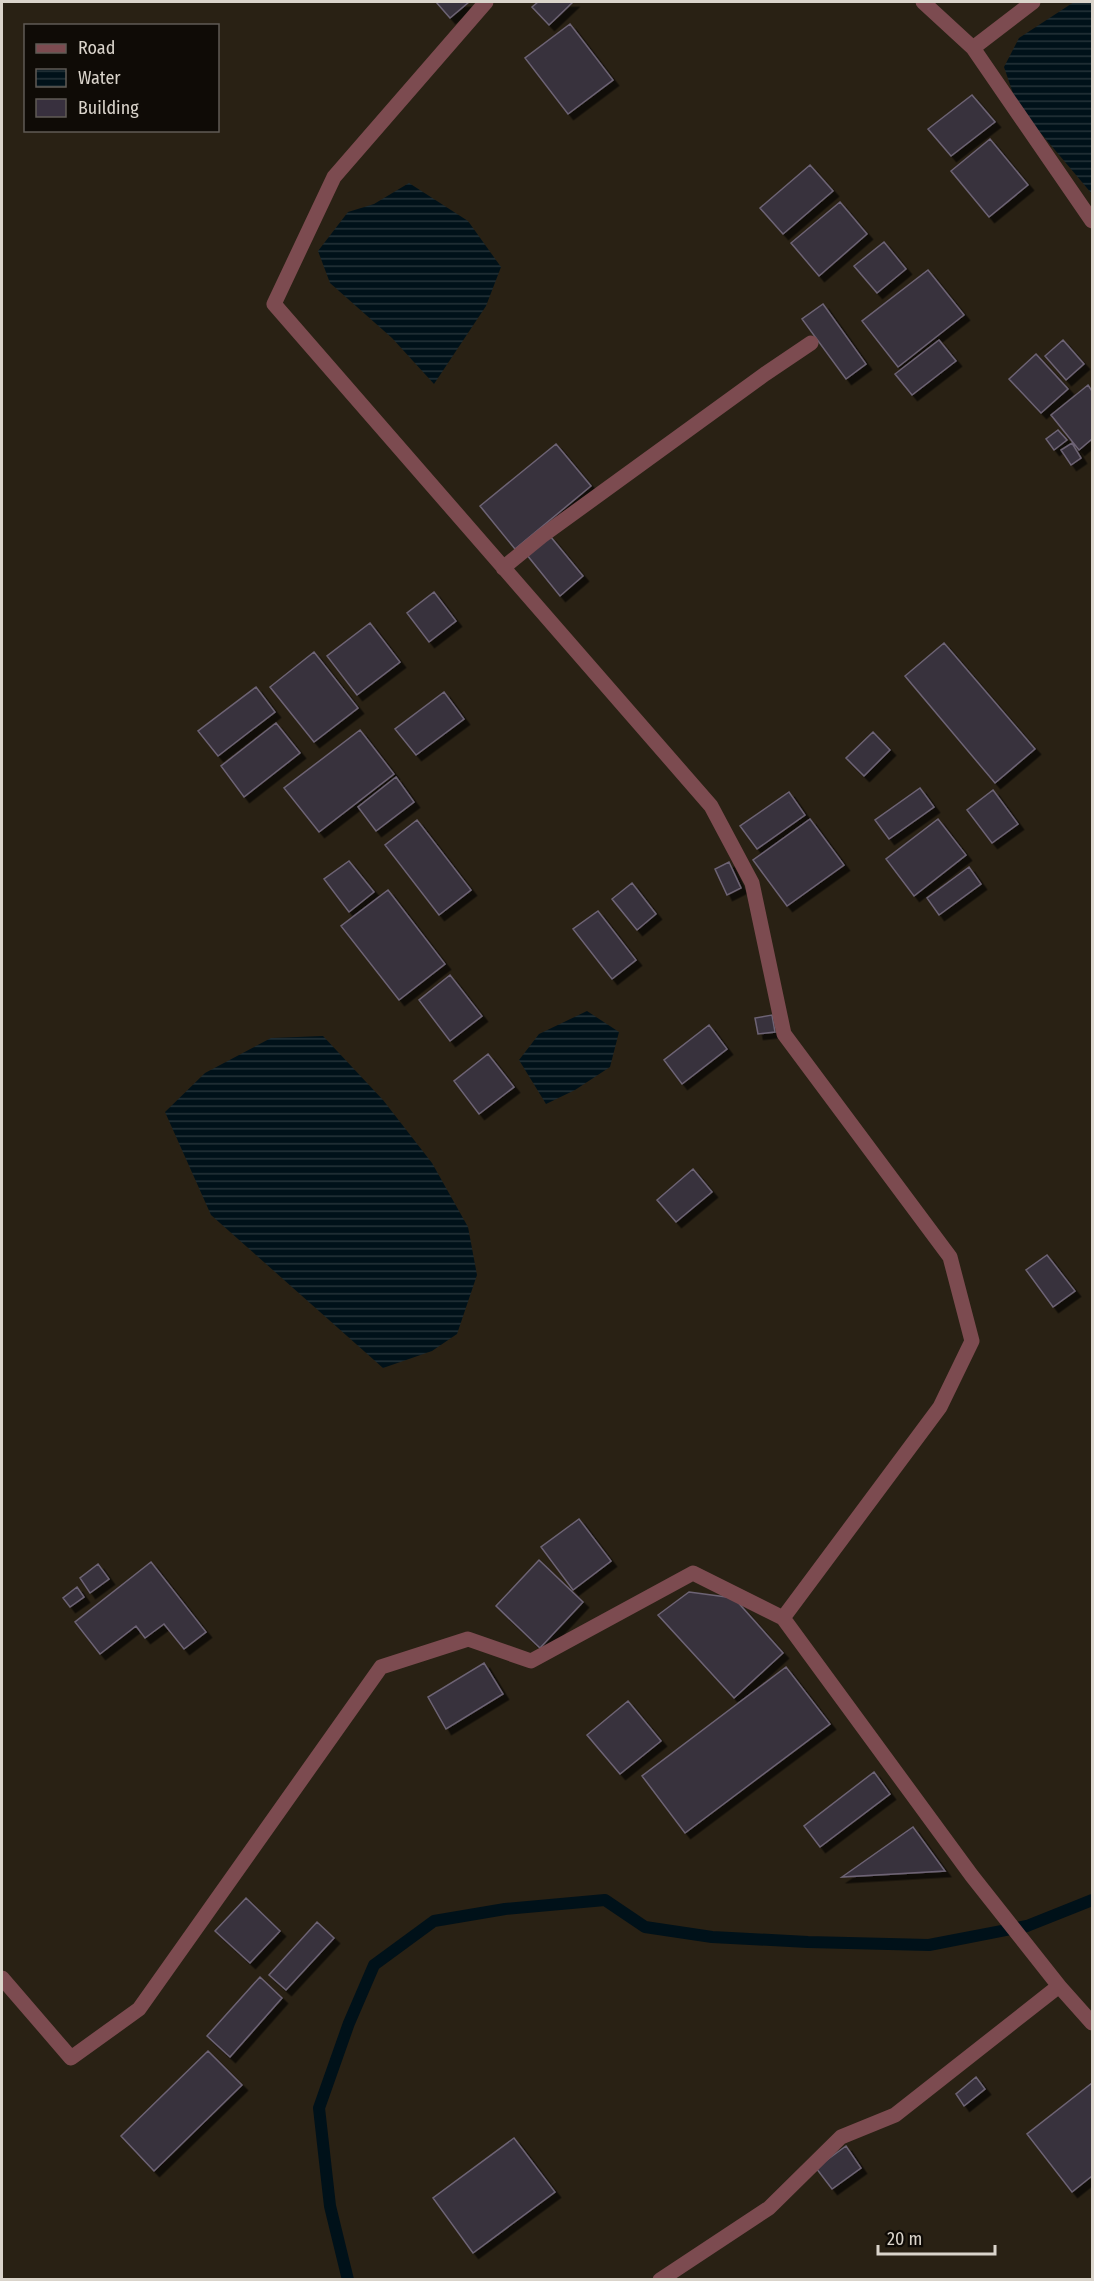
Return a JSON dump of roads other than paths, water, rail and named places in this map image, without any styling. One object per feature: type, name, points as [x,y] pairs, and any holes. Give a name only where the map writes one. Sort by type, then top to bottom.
[{"type":"street","points":[[486,2],[334,177],[274,304],[711,806],[752,884],[784,1034],[950,1257],[972,1341],[940,1407],[783,1618]]},
{"type":"street","points":[[923,2],[973,48],[1092,221]]},
{"type":"street","points":[[973,48],[1033,2]]},
{"type":"street","points":[[503,568],[552,529],[811,343]]},
{"type":"street","points":[[2,1978],[72,2058],[140,2009],[381,1667],[468,1639],[531,1660],[693,1574],[783,1618],[972,1876],[1059,1986],[1092,2023]]},
{"type":"street","points":[[660,2280],[770,2208],[841,2137],[895,2115],[1059,1986]]},
{"type":"water","points":[[1074,2],[1092,2],[1092,194],[1017,105],[1004,67],[1019,38]]},
{"type":"water","points":[[409,183],[468,221],[501,267],[486,306],[434,384],[392,338],[330,283],[318,251],[348,212],[374,204]]},
{"type":"water","points":[[587,1011],[619,1032],[610,1067],[575,1090],[546,1104],[519,1060],[539,1034]]},
{"type":"water","points":[[323,1036],[383,1100],[432,1163],[468,1227],[477,1275],[457,1334],[432,1351],[383,1368],[211,1215],[165,1112],[205,1073],[271,1038]]},
{"type":"waterway","points":[[348,2280],[330,2206],[319,2108],[349,2023],[374,1965],[434,1921],[505,1909],[605,1900],[645,1927],[712,1937],[929,1945],[1027,1926],[1092,1900]]}]
